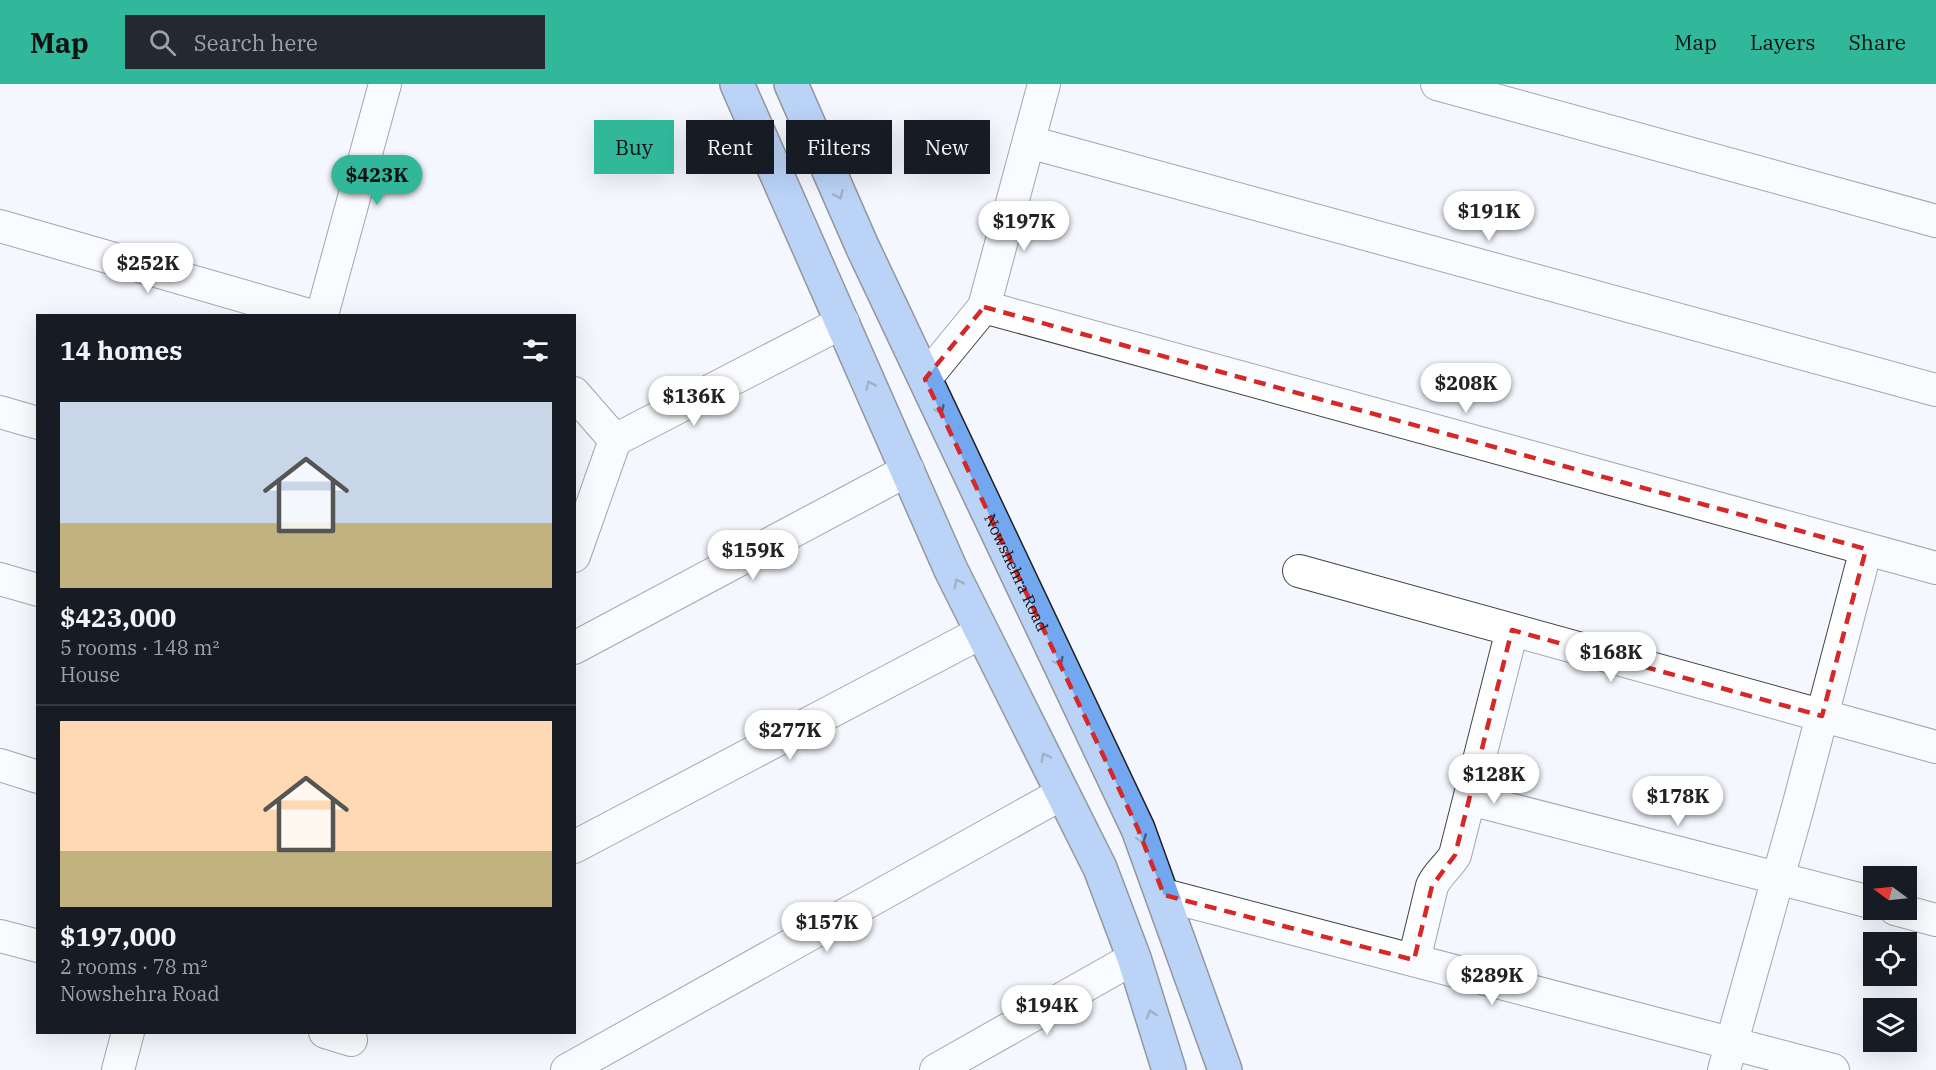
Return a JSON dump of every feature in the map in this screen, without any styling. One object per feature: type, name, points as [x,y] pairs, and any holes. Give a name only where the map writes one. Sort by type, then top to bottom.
[{"type":"main road","points":[[737,84],[951,570],[1101,868],[1134,958],[1169,1070]]},
{"type":"main road","name":"Nowshehra Road","points":[[791,84],[862,246],[1138,829],[1164,895],[1225,1070]]},
{"type":"street","points":[[322,314],[385,84]]},
{"type":"street","points":[[925,379],[984,307],[1044,84]]},
{"type":"street","points":[[1437,84],[1936,220]]},
{"type":"street","points":[[1029,142],[1936,390]]},
{"type":"street","points":[[0,226],[306,314]]},
{"type":"street","points":[[984,307],[1936,568]]},
{"type":"street","points":[[576,550],[615,440],[843,322]]},
{"type":"street","points":[[576,395],[615,440]]},
{"type":"street","points":[[0,412],[36,422]]},
{"type":"street","points":[[576,647],[908,470]]},
{"type":"street","points":[[1728,1057],[1866,549]]},
{"type":"street","points":[[1299,571],[1936,747]]},
{"type":"street","points":[[0,579],[36,589]]},
{"type":"street","points":[[1414,960],[1432,886],[1438,874],[1449,866],[1455,855],[1512,630]]},
{"type":"street","points":[[576,846],[982,632]]},
{"type":"street","points":[[0,765],[36,776]]},
{"type":"street","points":[[567,1070],[1063,793]]},
{"type":"street","points":[[1470,799],[1863,900]]},
{"type":"street","points":[[1164,895],[1414,960],[1728,1057],[1833,1070]]},
{"type":"street","points":[[1917,915],[1936,920]]},
{"type":"street","points":[[0,936],[36,945]]},
{"type":"street","points":[[936,1070],[1134,958]]},
{"type":"street","points":[[118,1070],[127,1034]]},
{"type":"highlighted area","points":[[984,307],[1866,549],[1822,716],[1512,630],[1455,855],[1432,886],[1414,960],[1164,895],[1138,829],[925,379]]}]
